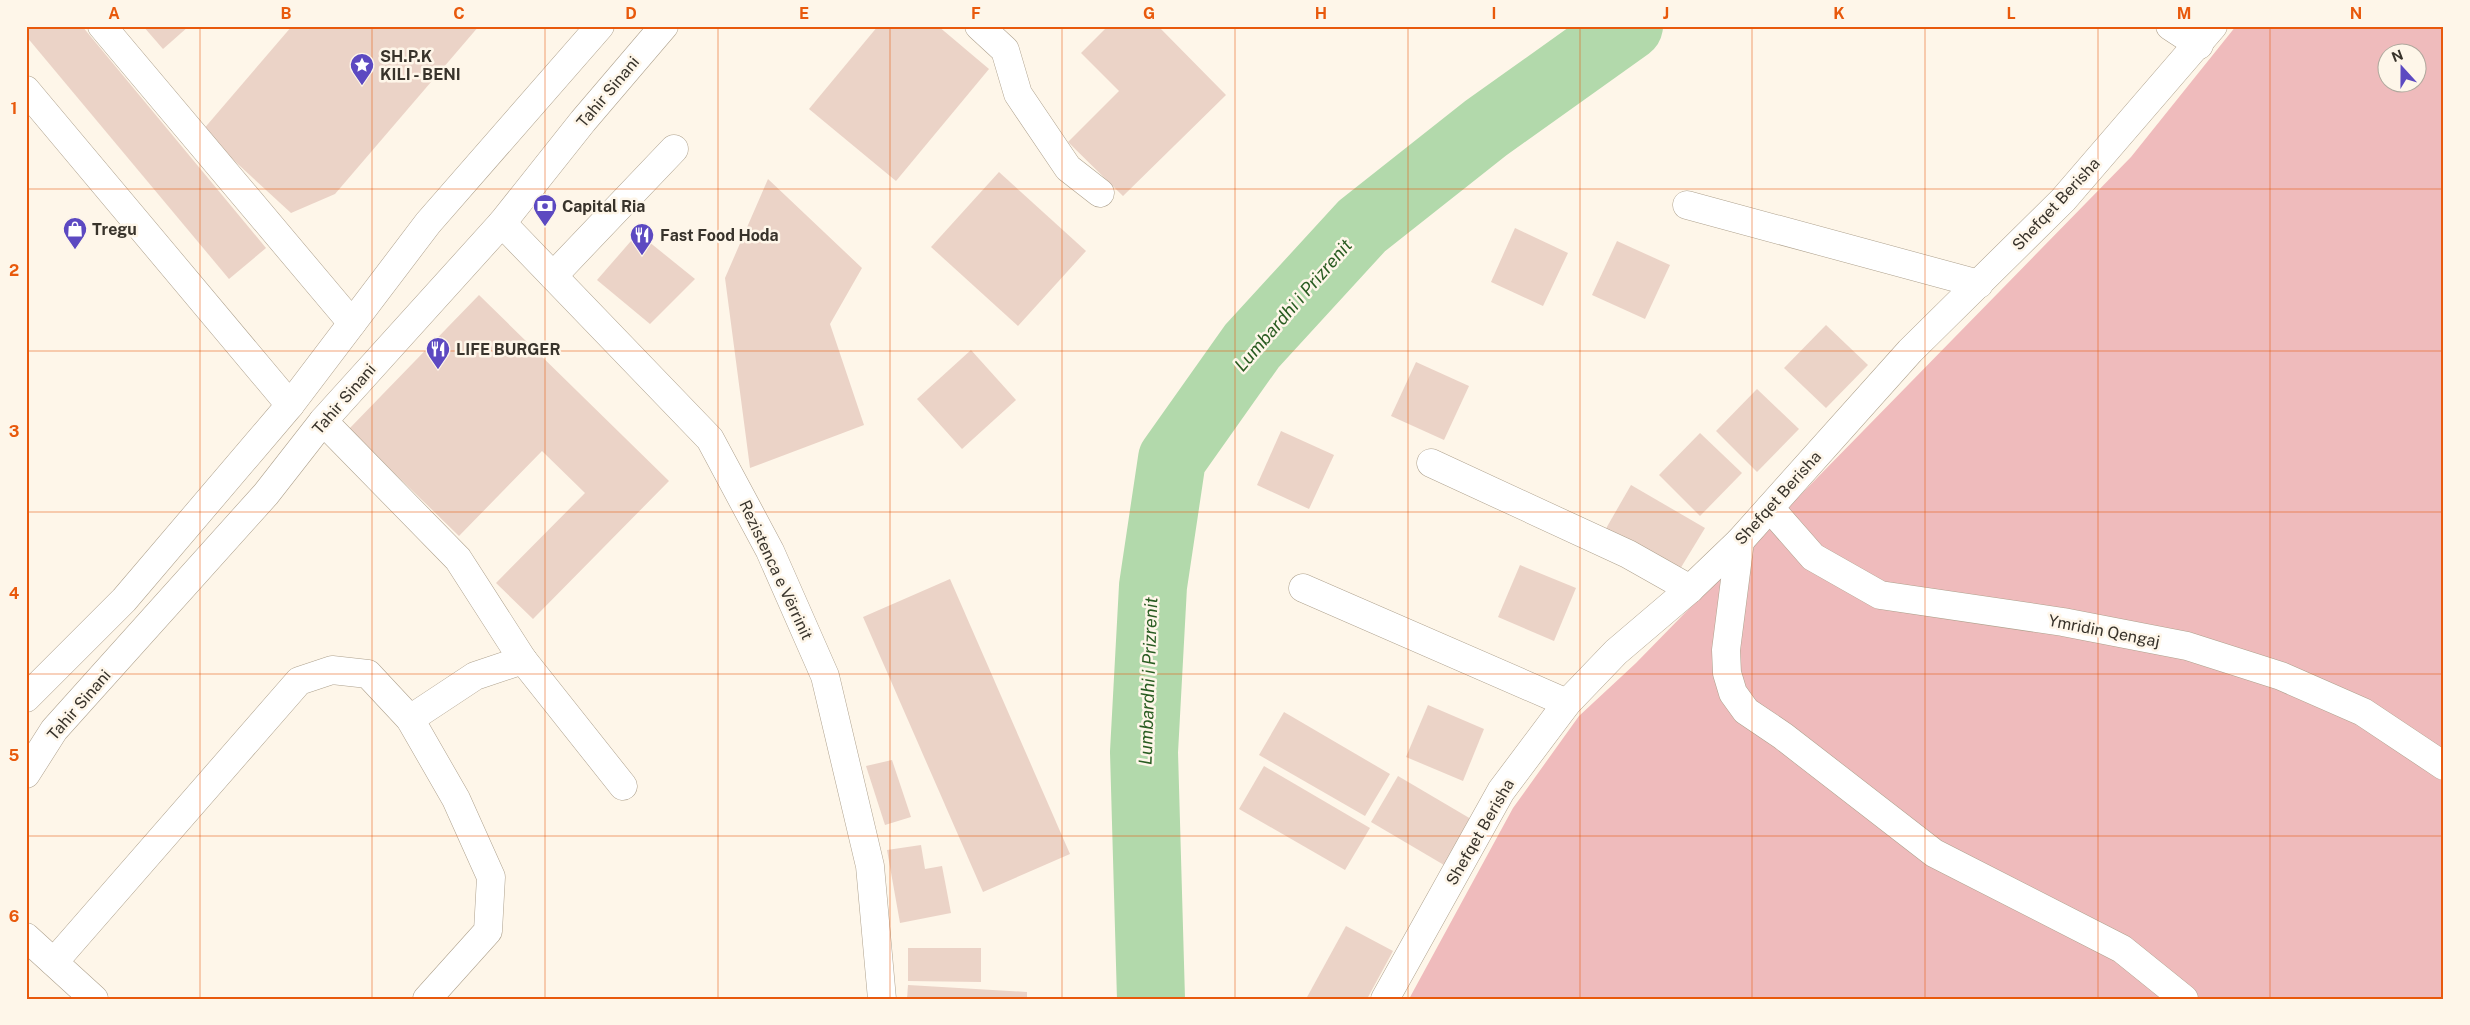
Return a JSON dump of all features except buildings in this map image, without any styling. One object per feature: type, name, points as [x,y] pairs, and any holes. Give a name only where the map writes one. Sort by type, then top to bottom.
[{"type":"street","points":[[102,26],[352,323]]},
{"type":"street","points":[[26,698],[124,600],[290,406],[428,223],[600,26]]},
{"type":"street","name":"Tahir Sinani","points":[[26,774],[54,730],[266,494],[323,421],[502,223],[583,121],[664,26]]},
{"type":"street","points":[[979,26],[1005,50],[1018,94],[1068,168],[1100,193]]},
{"type":"street","points":[[2170,26],[2206,36]]},
{"type":"street","name":"Shefqet Berisha","points":[[1385,999],[1501,791],[1567,703],[1616,652],[1690,589],[1740,541],[1910,352],[2063,200],[2206,36]]},
{"type":"street","points":[[26,90],[290,406]]},
{"type":"street","points":[[553,276],[674,149]]},
{"type":"street","points":[[1687,205],[1978,284]]},
{"type":"street","name":"Rezistenca e Vërrinit","points":[[502,223],[710,439],[770,552],[825,676],[870,866],[882,999]]},
{"type":"street","points":[[323,421],[458,559],[523,660],[623,786]]},
{"type":"street","points":[[1431,463],[1628,554],[1690,589]]},
{"type":"street","name":"Ymridin Qengaj","points":[[1770,508],[1813,557],[1880,594],[2063,622],[2187,646],[2281,676],[2363,712],[2444,766]]},
{"type":"street","points":[[1740,541],[1726,650],[1727,673],[1733,692],[1746,711],[1783,736],[1934,853],[2122,949],[2184,999]]},
{"type":"street","points":[[1303,588],[1567,703]]},
{"type":"street","points":[[410,719],[475,676],[523,660]]},
{"type":"street","points":[[54,962],[299,682],[332,670],[368,674],[410,719],[456,799],[491,877],[488,931],[427,999]]},
{"type":"street","points":[[26,937],[94,999]]},
{"type":"shaded area","points":[[2236,26],[2444,26],[2444,999],[1409,999],[1513,808],[1579,716],[1636,663],[2131,157]]},
{"type":"waterway","name":"Lumbardhi i Prizrenit","points":[[1151,999],[1144,752],[1153,586],[1172,459],[1252,346],[1362,226],[1486,128],[1629,26]]},
{"type":"place","name":"SH.P.K KILI - BENI","points":[[362,86]]},
{"type":"place","name":"Capital Ria","points":[[545,227]]},
{"type":"place","name":"Tregu","points":[[75,250]]},
{"type":"place","name":"Fast Food Hoda","points":[[642,256]]},
{"type":"place","name":"LIFE BURGER","points":[[438,370]]}]
